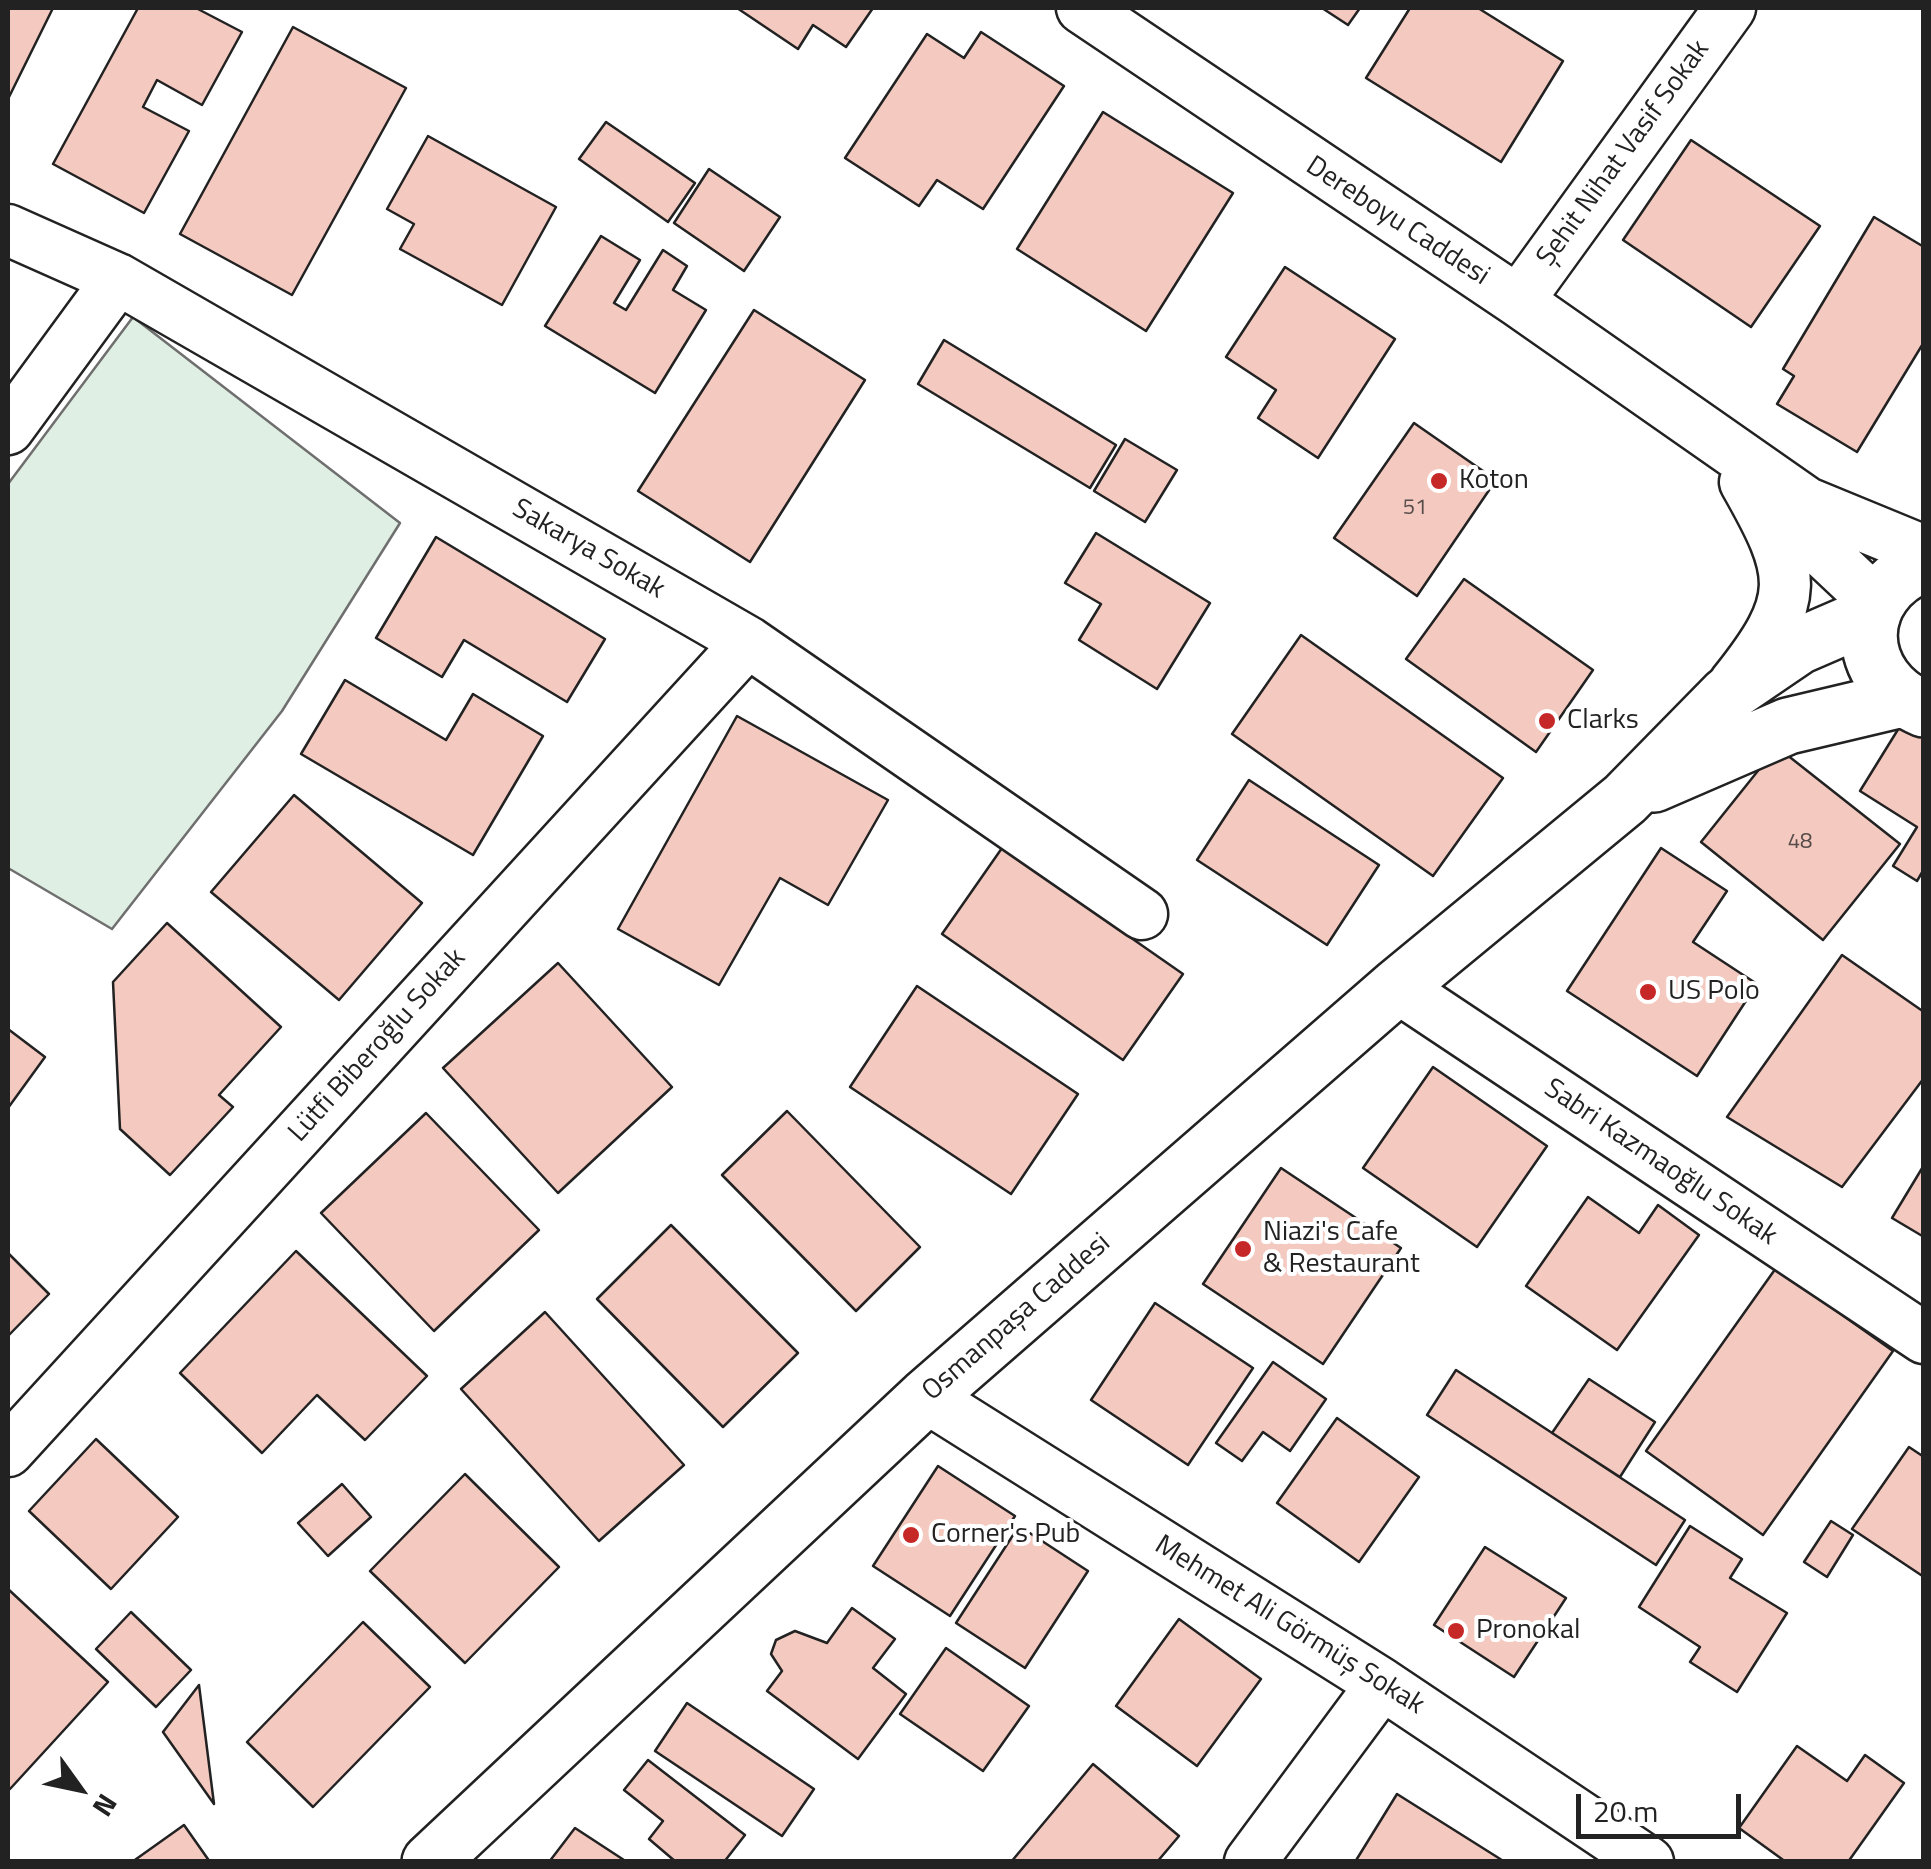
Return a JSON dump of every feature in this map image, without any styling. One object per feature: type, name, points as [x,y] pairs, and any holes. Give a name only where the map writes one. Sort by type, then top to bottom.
[{"type":"main road","name":"Osmanpaşa Caddesi","points":[[430,1862],[926,1397],[1397,987],[1624,799],[1718,704],[1800,646],[1875,608],[1895,580],[1924,564]]},
{"type":"main road","points":[[1875,608],[1869,642],[1873,661],[1884,682],[1913,704]]},
{"type":"main road","name":"Osmanpaşa Caddesi","points":[[1624,799],[1788,726],[1913,704]]},
{"type":"street","name":"Dereboyu Caddesi","points":[[1082,8],[1281,146],[1518,301],[1807,503],[1924,552]]},
{"type":"street","name":"Şehit Nihat Vasif Sokak","points":[[1518,301],[1730,8]]},
{"type":"street","name":"Sakarya Sokak","points":[[8,230],[118,279],[748,642],[1142,914]]},
{"type":"street","points":[[8,430],[118,279]]},
{"type":"street","name":"Dereboyu Caddesi","points":[[1711,436],[1745,482],[1875,608]]},
{"type":"street","points":[[1718,704],[1765,643],[1784,606],[1785,574],[1776,538],[1745,482]]},
{"type":"street","name":"Lütfi Biberoğlu Sokak","points":[[8,1451],[748,642]]},
{"type":"street","name":"Sabri Kazmaoğlu Sokak","points":[[1397,987],[1924,1338]]},
{"type":"street","name":"Mehmet Ali Görmüş Sokak","points":[[926,1397],[1382,1684],[1648,1862]]},
{"type":"street","points":[[1250,1862],[1382,1684]]},
{"type":"green space","points":[[133,317],[400,523],[282,711],[112,929],[8,868],[8,484]]},
{"type":"building","points":[[8,8],[53,8],[8,99]]},
{"type":"building","points":[[138,8],[196,8],[242,32],[202,105],[157,80],[143,107],[189,131],[144,213],[53,164]]},
{"type":"building","points":[[737,8],[873,8],[846,47],[813,25],[798,49]]},
{"type":"building","points":[[1322,8],[1360,8],[1348,25]]},
{"type":"building","points":[[1410,8],[1478,8],[1563,61],[1501,162],[1366,78]]},
{"type":"building","points":[[293,27],[406,88],[292,295],[180,234]]},
{"type":"building","points":[[981,32],[1064,86],[983,209],[937,180],[919,206],[845,158],[927,34],[964,58]]},
{"type":"building","points":[[1103,112],[1233,193],[1146,331],[1017,249]]},
{"type":"building","points":[[606,122],[695,183],[668,222],[579,159]]},
{"type":"building","points":[[428,136],[556,207],[502,305],[400,249],[414,224],[387,209]]},
{"type":"building","points":[[1691,140],[1820,226],[1751,327],[1623,240]]},
{"type":"building","points":[[709,169],[780,217],[744,271],[674,223]]},
{"type":"building","points":[[1874,217],[1924,247],[1924,342],[1857,452],[1777,404],[1794,376],[1783,369]]},
{"type":"building","points":[[601,236],[640,260],[614,303],[626,310],[663,250],[687,266],[673,290],[706,310],[655,393],[545,326]]},
{"type":"building","points":[[1285,267],[1395,339],[1318,458],[1258,418],[1276,390],[1226,357]]},
{"type":"building","points":[[754,310],[865,380],[750,562],[638,491]]},
{"type":"building","points":[[944,340],[1116,445],[1090,488],[918,384]]},
{"type":"building","points":[[1414,423],[1496,480],[1417,596],[1334,538]]},
{"type":"building","points":[[1125,439],[1177,470],[1145,522],[1094,491]]},
{"type":"building","points":[[1096,533],[1210,603],[1157,689],[1079,640],[1101,604],[1065,583]]},
{"type":"building","points":[[436,537],[605,639],[567,702],[464,640],[442,677],[376,638]]},
{"type":"building","points":[[1464,579],[1593,670],[1536,752],[1406,659]]},
{"type":"building","points":[[1301,635],[1503,778],[1433,876],[1232,734]]},
{"type":"building","points":[[345,680],[446,740],[473,694],[543,736],[473,855],[301,754]]},
{"type":"building","points":[[737,716],[888,800],[828,905],[780,878],[719,985],[618,929]]},
{"type":"building","points":[[1902,723],[1924,736],[1924,869],[1917,881],[1893,866],[1917,827],[1860,791]]},
{"type":"building","points":[[1777,747],[1900,844],[1823,940],[1701,842]]},
{"type":"building","points":[[1249,780],[1379,865],[1327,945],[1197,860]]},
{"type":"building","points":[[294,795],[422,903],[339,1000],[211,892]]},
{"type":"building","points":[[1002,848],[1183,974],[1123,1060],[942,934]]},
{"type":"building","points":[[1661,848],[1727,891],[1693,942],[1757,984],[1697,1076],[1567,991]]},
{"type":"building","points":[[167,923],[281,1027],[219,1095],[233,1107],[170,1175],[120,1129],[113,982]]},
{"type":"building","points":[[1842,955],[1924,1012],[1924,1078],[1842,1187],[1727,1117]]},
{"type":"building","points":[[558,963],[672,1087],[558,1193],[443,1068]]},
{"type":"building","points":[[917,986],[1078,1094],[1011,1194],[850,1087]]},
{"type":"building","points":[[8,1029],[45,1057],[8,1108]]},
{"type":"building","points":[[1433,1067],[1547,1146],[1477,1247],[1363,1168]]},
{"type":"building","points":[[787,1111],[920,1247],[856,1311],[722,1175]]},
{"type":"building","points":[[426,1113],[539,1230],[434,1331],[321,1213]]},
{"type":"building","points":[[1924,1165],[1924,1237],[1892,1218]]},
{"type":"building","points":[[1281,1168],[1401,1248],[1323,1364],[1203,1284]]},
{"type":"building","points":[[1588,1197],[1639,1233],[1658,1205],[1699,1235],[1617,1350],[1526,1286]]},
{"type":"building","points":[[671,1225],[798,1353],[723,1427],[597,1299]]},
{"type":"building","points":[[296,1251],[427,1376],[365,1440],[317,1395],[262,1453],[180,1373]]},
{"type":"building","points":[[8,1253],[49,1294],[8,1336]]},
{"type":"building","points":[[1776,1268],[1893,1351],[1763,1535],[1646,1451]]},
{"type":"building","points":[[1155,1303],[1253,1368],[1188,1465],[1091,1400]]},
{"type":"building","points":[[545,1312],[684,1465],[599,1541],[461,1389]]},
{"type":"building","points":[[1273,1362],[1326,1399],[1290,1451],[1263,1432],[1242,1461],[1216,1443]]},
{"type":"building","points":[[1456,1370],[1685,1520],[1656,1565],[1427,1415]]},
{"type":"building","points":[[1589,1379],[1655,1422],[1620,1477],[1552,1433]]},
{"type":"building","points":[[1337,1418],[1419,1477],[1359,1562],[1277,1503]]},
{"type":"building","points":[[96,1439],[178,1517],[111,1589],[29,1511]]},
{"type":"building","points":[[1909,1447],[1924,1457],[1924,1577],[1852,1529]]},
{"type":"building","points":[[938,1466],[1015,1516],[950,1616],[873,1566]]},
{"type":"building","points":[[465,1474],[559,1567],[465,1663],[370,1571]]},
{"type":"building","points":[[342,1484],[371,1517],[328,1556],[298,1523]]},
{"type":"building","points":[[1831,1521],[1853,1535],[1827,1577],[1804,1562]]},
{"type":"building","points":[[1019,1526],[1088,1571],[1025,1668],[956,1623]]},
{"type":"building","points":[[1690,1526],[1742,1559],[1730,1578],[1787,1613],[1737,1692],[1690,1662],[1700,1647],[1639,1607]]},
{"type":"building","points":[[1485,1547],[1566,1598],[1514,1677],[1434,1625]]},
{"type":"building","points":[[8,1589],[108,1682],[10,1789],[8,1787]]},
{"type":"building","points":[[852,1608],[895,1639],[873,1668],[906,1694],[858,1759],[767,1691],[782,1671],[771,1654],[776,1640],[795,1631],[827,1643]]},
{"type":"building","points":[[131,1612],[191,1670],[156,1707],[96,1649]]},
{"type":"building","points":[[1179,1619],[1261,1679],[1197,1766],[1116,1706]]},
{"type":"building","points":[[363,1622],[430,1687],[313,1807],[247,1742]]},
{"type":"building","points":[[946,1648],[1029,1706],[983,1771],[900,1714]]},
{"type":"building","points":[[199,1685],[214,1804],[163,1732]]},
{"type":"building","points":[[687,1703],[814,1789],[782,1836],[655,1751]]},
{"type":"building","points":[[1797,1746],[1847,1781],[1865,1755],[1904,1783],[1848,1862],[1786,1862],[1739,1828]]},
{"type":"building","points":[[648,1760],[745,1835],[724,1862],[676,1862],[649,1839],[663,1821],[624,1790]]},
{"type":"building","points":[[1093,1764],[1179,1836],[1157,1862],[1011,1862]]},
{"type":"building","points":[[1397,1794],[1505,1862],[1355,1862]]},
{"type":"building","points":[[184,1825],[210,1862],[132,1862]]},
{"type":"building","points":[[575,1828],[627,1862],[549,1862]]},
{"type":"place","name":"Koton","points":[[1439,481]]},
{"type":"place","name":"Clarks","points":[[1547,721]]},
{"type":"place","name":"US Polo","points":[[1648,992]]},
{"type":"place","name":"Niazi's Cafe & Restaurant","points":[[1243,1249]]},
{"type":"place","name":"Corner's Pub","points":[[911,1535]]},
{"type":"place","name":"Pronokal","points":[[1456,1631]]}]
